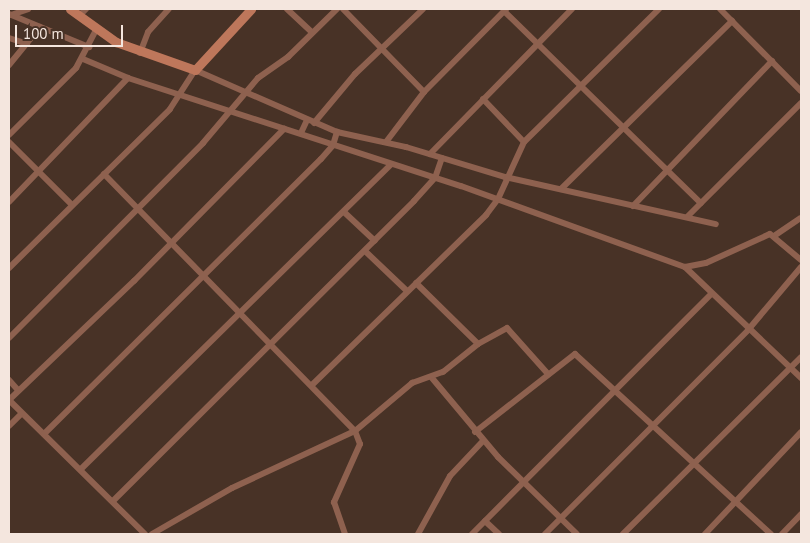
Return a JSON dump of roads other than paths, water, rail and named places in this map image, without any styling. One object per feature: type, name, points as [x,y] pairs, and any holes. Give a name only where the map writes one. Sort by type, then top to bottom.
[{"type":"street","points":[[10,15],[28,9]]},
{"type":"street","points":[[70,9],[96,30],[140,53],[195,70],[246,95],[337,132],[386,142],[505,177],[633,206],[688,216],[716,224]]},
{"type":"street","points":[[78,16],[86,9]]},
{"type":"street","points":[[140,53],[148,32],[169,9]]},
{"type":"street","points":[[10,265],[104,174],[182,94],[195,70],[251,9]]},
{"type":"street","points":[[287,9],[312,32]]},
{"type":"street","points":[[9,338],[234,110],[258,78],[288,57],[337,9]]},
{"type":"street","points":[[344,9],[424,92]]},
{"type":"street","points":[[314,123],[339,91],[423,9]]},
{"type":"street","points":[[430,154],[572,9]]},
{"type":"street","points":[[313,384],[498,199],[505,177],[524,142],[659,9]]},
{"type":"street","points":[[720,9],[801,91]]},
{"type":"street","points":[[386,142],[424,92],[506,10],[536,44],[579,87],[701,203]]},
{"type":"street","points":[[10,15],[89,47]]},
{"type":"street","points":[[562,189],[732,21]]},
{"type":"street","points":[[9,65],[40,27]]},
{"type":"street","points":[[9,135],[83,59],[96,30]]},
{"type":"street","points":[[9,38],[27,44]]},
{"type":"street","points":[[83,59],[128,78],[234,110],[284,129],[498,199],[685,267],[748,330],[801,378]]},
{"type":"street","points":[[633,206],[772,61]]},
{"type":"street","points":[[9,202],[40,172],[128,78]]},
{"type":"street","points":[[483,99],[524,142]]},
{"type":"street","points":[[688,216],[801,103]]},
{"type":"street","points":[[301,133],[307,120]]},
{"type":"street","points":[[145,534],[9,400],[172,242],[284,129]]},
{"type":"street","points":[[44,434],[333,145],[337,132]]},
{"type":"street","points":[[9,142],[72,205]]},
{"type":"street","points":[[113,501],[375,241],[435,178],[442,158]]},
{"type":"street","points":[[81,470],[391,164]]},
{"type":"street","points":[[104,174],[273,343],[356,430],[360,444],[334,502],[345,534]]},
{"type":"street","points":[[344,212],[375,241]]},
{"type":"street","points":[[685,267],[774,236],[801,218]]},
{"type":"street","points":[[774,236],[801,260]]},
{"type":"street","points":[[365,251],[407,291]]},
{"type":"street","points":[[545,534],[748,330],[801,267]]},
{"type":"street","points":[[416,283],[478,344]]},
{"type":"street","points":[[472,534],[521,481],[711,294]]},
{"type":"street","points":[[152,534],[224,492],[356,430],[412,383],[432,378],[478,344],[507,328],[548,374]]},
{"type":"street","points":[[475,432],[575,354],[694,466],[771,534]]},
{"type":"street","points":[[622,534],[694,466],[801,357]]},
{"type":"street","points":[[432,378],[483,441],[521,481],[577,534]]},
{"type":"street","points":[[9,380],[18,390]]},
{"type":"street","points":[[9,426],[22,412]]},
{"type":"street","points":[[705,534],[801,432]]},
{"type":"street","points":[[418,534],[450,476],[483,441]]},
{"type":"street","points":[[782,534],[801,514]]},
{"type":"street","points":[[484,521],[499,534]]}]
